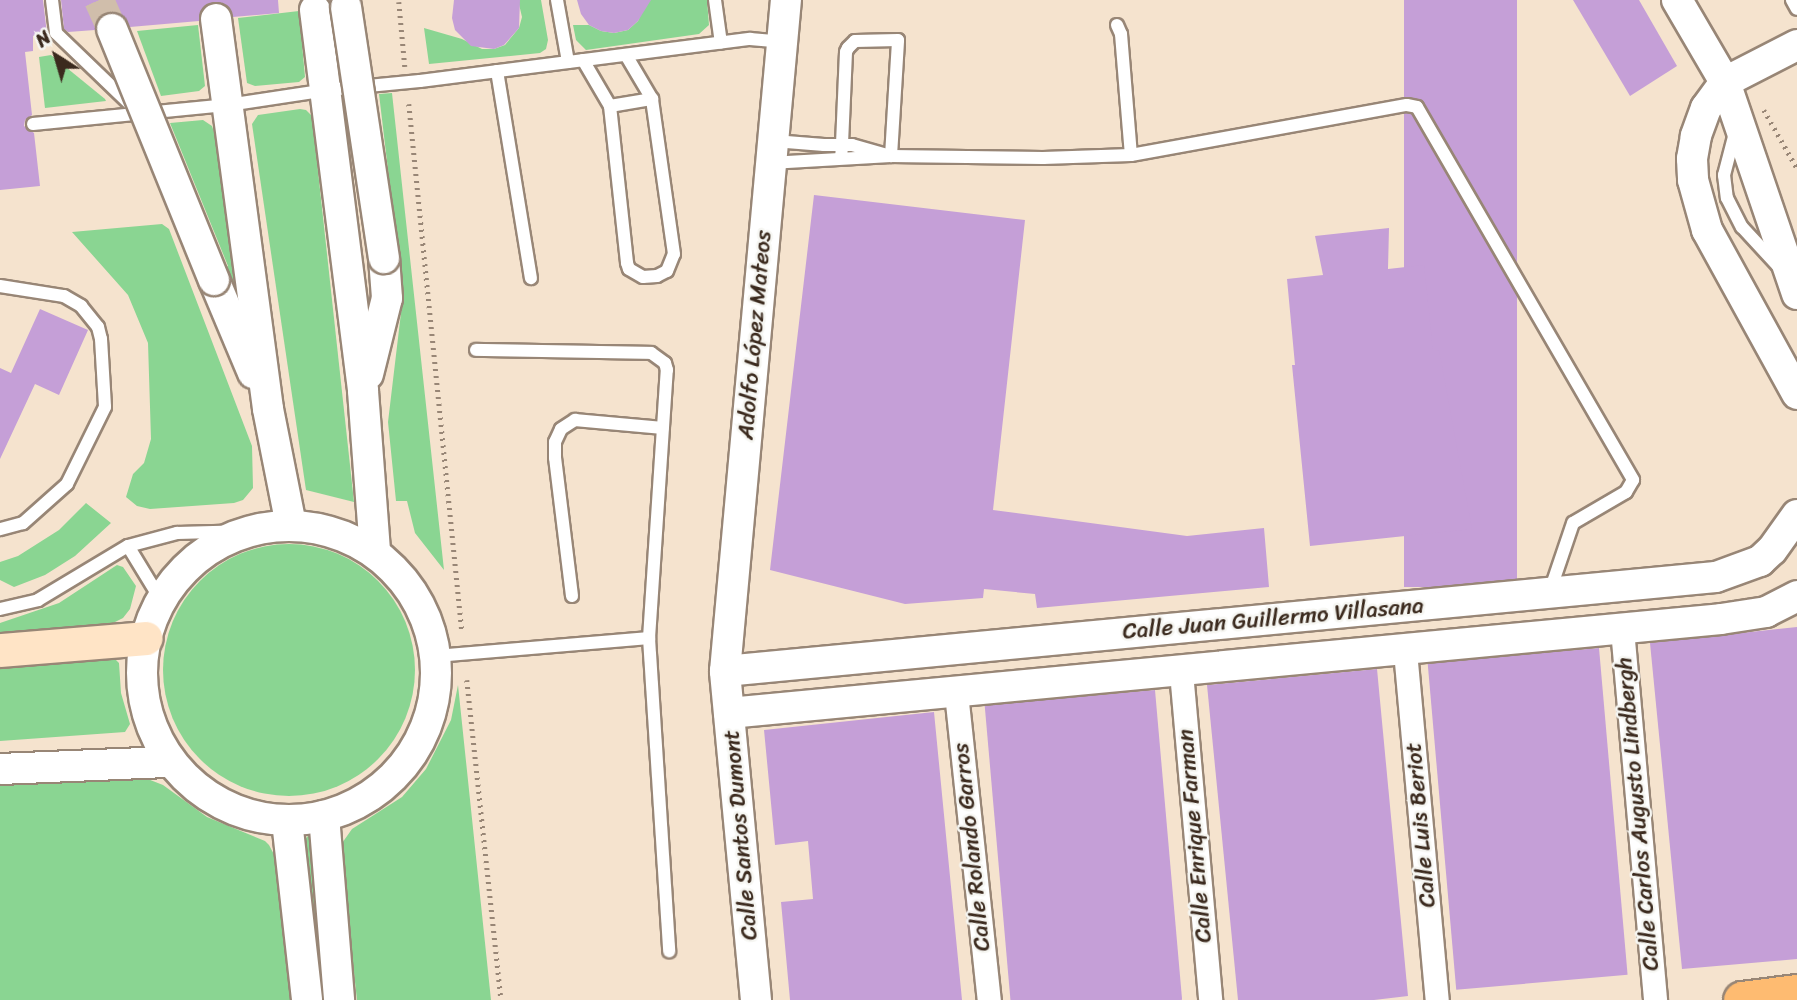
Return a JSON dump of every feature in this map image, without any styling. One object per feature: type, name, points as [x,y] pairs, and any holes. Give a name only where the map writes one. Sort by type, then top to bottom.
[{"type":"main road","points":[[0,650],[145,638]]},
{"type":"main road","points":[[1742,1000],[1797,993]]},
{"type":"street","name":"Adolfo López Mateos","points":[[725,671],[786,0]]},
{"type":"street","points":[[1677,0],[1734,77],[1738,122],[1795,288]]},
{"type":"street","points":[[346,7],[384,258],[387,298],[363,391]]},
{"type":"street","points":[[315,10],[363,391],[375,552]]},
{"type":"street","points":[[216,19],[268,409],[291,526]]},
{"type":"street","points":[[112,29],[268,409]]},
{"type":"street","points":[[1797,45],[1734,77],[1706,108],[1696,136],[1692,159],[1698,205],[1707,230],[1797,394]]},
{"type":"street","name":"Calle Juan Guillermo Villasana","points":[[725,671],[1716,577],[1751,566],[1772,550],[1797,515]]},
{"type":"street","points":[[291,526],[321,529],[349,538],[375,552],[405,580],[426,616],[436,656],[435,698],[421,739],[397,774],[363,801],[324,817],[287,821],[251,816],[220,804],[193,786],[170,762],[154,734],[144,704],[141,672],[145,638],[161,600],[177,577],[198,557],[223,542],[250,531],[291,526]]},
{"type":"street","name":"Calle Juan Guillermo Villasana","points":[[729,713],[956,694],[1622,629],[1755,614],[1779,607],[1797,596]]},
{"type":"street","name":"Calle Carlos Augusto Lindbergh","points":[[1622,629],[1655,1000]]},
{"type":"street","name":"Calle Luis Beriot","points":[[1405,651],[1437,1000]]},
{"type":"street","name":"Calle Santos Dumont","points":[[725,671],[756,1000]]},
{"type":"street","name":"Calle Enrique Farman","points":[[1181,672],[1210,1000]]},
{"type":"street","name":"Calle Rolando Garros","points":[[956,694],[989,1000]]},
{"type":"street","points":[[0,769],[110,762],[170,762]]},
{"type":"street","points":[[324,817],[340,1000]]},
{"type":"street","points":[[287,821],[307,1000]]},
{"type":"lane","points":[[52,0],[56,33],[140,114]]},
{"type":"lane","points":[[557,0],[568,62]]},
{"type":"lane","points":[[715,0],[721,43]]},
{"type":"lane","points":[[1791,0],[1797,9]]},
{"type":"lane","points":[[1118,25],[1131,155]]},
{"type":"lane","points":[[33,124],[228,105],[327,90],[750,39],[782,42]]},
{"type":"lane","points":[[841,159],[848,48],[855,41],[898,40],[891,156]]},
{"type":"lane","points":[[583,60],[610,106],[629,269],[643,277],[657,276],[667,271],[674,254],[652,99],[626,54]]},
{"type":"lane","points":[[497,71],[531,278]]},
{"type":"lane","points":[[610,106],[652,99]]},
{"type":"lane","points":[[771,152],[841,159],[891,156],[1043,158],[1131,155],[1407,105],[1420,111],[1633,480],[1626,492],[1573,523],[1550,592]]},
{"type":"lane","points":[[771,152],[842,145],[891,156]]},
{"type":"lane","points":[[0,286],[64,296],[81,306],[98,327],[101,339],[105,407],[66,484],[23,523],[0,529]]},
{"type":"lane","points":[[475,351],[657,354],[667,370],[649,638],[669,951]]},
{"type":"lane","points":[[572,596],[555,458],[555,442],[561,429],[575,420],[663,428]]},
{"type":"lane","points":[[0,609],[38,600],[128,546],[177,533],[250,531]]},
{"type":"lane","points":[[128,546],[161,600]]},
{"type":"lane","points":[[436,656],[649,638]]},
{"type":"path","points":[[399,2],[405,71]]},
{"type":"path","points":[[1734,77],[1797,168]]},
{"type":"path","points":[[409,104],[462,631]]},
{"type":"path","points":[[467,680],[501,1000]]},
{"type":"green space","points":[[518,0],[541,0],[548,40],[546,49],[540,53],[429,64],[424,28],[462,39],[482,49],[494,49],[505,45],[519,28],[522,17]]},
{"type":"green space","points":[[647,0],[707,0],[709,25],[699,34],[586,50],[576,40],[573,25],[589,25],[614,33],[628,30],[638,21]]},
{"type":"green space","points":[[299,11],[305,77],[299,82],[255,86],[247,83],[238,18]]},
{"type":"green space","points":[[198,25],[205,86],[199,91],[161,96],[137,31]]},
{"type":"green space","points":[[51,55],[106,101],[45,108],[39,57]]},
{"type":"green space","points":[[392,93],[444,570],[415,533],[407,501],[396,501],[388,422],[403,296],[379,94]]},
{"type":"green space","points":[[306,110],[312,116],[354,502],[306,490],[252,124],[258,115]]},
{"type":"green space","points":[[203,120],[212,126],[214,132],[239,304],[223,268],[228,266],[170,123]]},
{"type":"green space","points":[[162,224],[169,229],[252,446],[253,488],[243,500],[234,503],[150,509],[137,506],[126,497],[133,474],[144,463],[151,439],[148,343],[128,295],[72,232]]},
{"type":"green space","points":[[86,503],[111,523],[75,556],[45,575],[14,587],[0,580],[0,562],[18,556],[59,530]]},
{"type":"green space","points":[[277,544],[301,544],[326,549],[349,558],[369,572],[387,590],[401,610],[410,633],[415,670],[413,695],[401,730],[387,750],[369,768],[349,782],[326,791],[301,796],[277,796],[252,791],[229,782],[209,768],[191,750],[177,730],[168,707],[163,682],[163,658],[168,633],[177,610],[191,590],[209,572],[229,558],[252,549]]},
{"type":"green space","points":[[117,565],[123,567],[136,586],[130,609],[123,618],[111,624],[0,637],[0,623],[59,603]]},
{"type":"green space","points":[[110,654],[119,663],[121,693],[130,724],[125,732],[0,741],[0,661]]},
{"type":"green space","points":[[458,685],[491,1000],[357,1000],[340,846],[352,829],[402,797],[426,769],[451,720]]},
{"type":"green space","points":[[140,776],[163,785],[207,817],[269,845],[278,862],[294,1000],[0,1000],[0,784]]},
{"type":"green space","points":[[308,836],[312,840],[327,1000],[320,1000],[303,841]]},
{"type":"building","points":[[0,0],[43,0],[47,34],[33,36],[33,51],[25,52],[32,115],[25,120],[24,126],[34,133],[40,186],[0,190]]},
{"type":"building","points":[[61,0],[278,0],[279,13],[233,17],[229,8],[214,2],[205,6],[199,21],[130,27],[123,16],[114,12],[99,18],[95,30],[68,32],[64,29]]},
{"type":"building","points":[[454,0],[520,0],[519,28],[504,45],[494,49],[471,46],[455,30],[452,18]]},
{"type":"building","points":[[577,0],[651,0],[638,21],[628,30],[614,33],[589,25],[581,14]]},
{"type":"building","points":[[1404,0],[1517,0],[1517,587],[1404,587]]},
{"type":"building","points":[[1573,0],[1639,0],[1677,66],[1630,96]]},
{"type":"building","points":[[814,195],[1025,220],[993,510],[1187,536],[1264,528],[1269,587],[1037,608],[1035,594],[984,589],[983,598],[905,604],[770,570]]},
{"type":"building","points":[[1389,228],[1388,269],[1424,265],[1433,351],[1439,350],[1472,529],[1310,546],[1292,365],[1295,365],[1287,279],[1323,275],[1315,236]]},
{"type":"building","points":[[40,309],[88,330],[59,395],[35,384],[0,459],[0,368],[11,373]]},
{"type":"building","points":[[1797,627],[1797,959],[1682,969],[1650,643]]},
{"type":"building","points":[[1599,648],[1628,975],[1456,990],[1428,663]]},
{"type":"building","points":[[1377,669],[1408,996],[1374,1000],[1238,1000],[1207,685]]},
{"type":"building","points":[[1155,690],[1182,1000],[1010,1000],[985,705]]},
{"type":"building","points":[[934,712],[962,1000],[790,1000],[781,902],[813,899],[808,841],[775,845],[764,730]]},
{"type":"tunnel","points":[[99,0],[112,29]]}]
